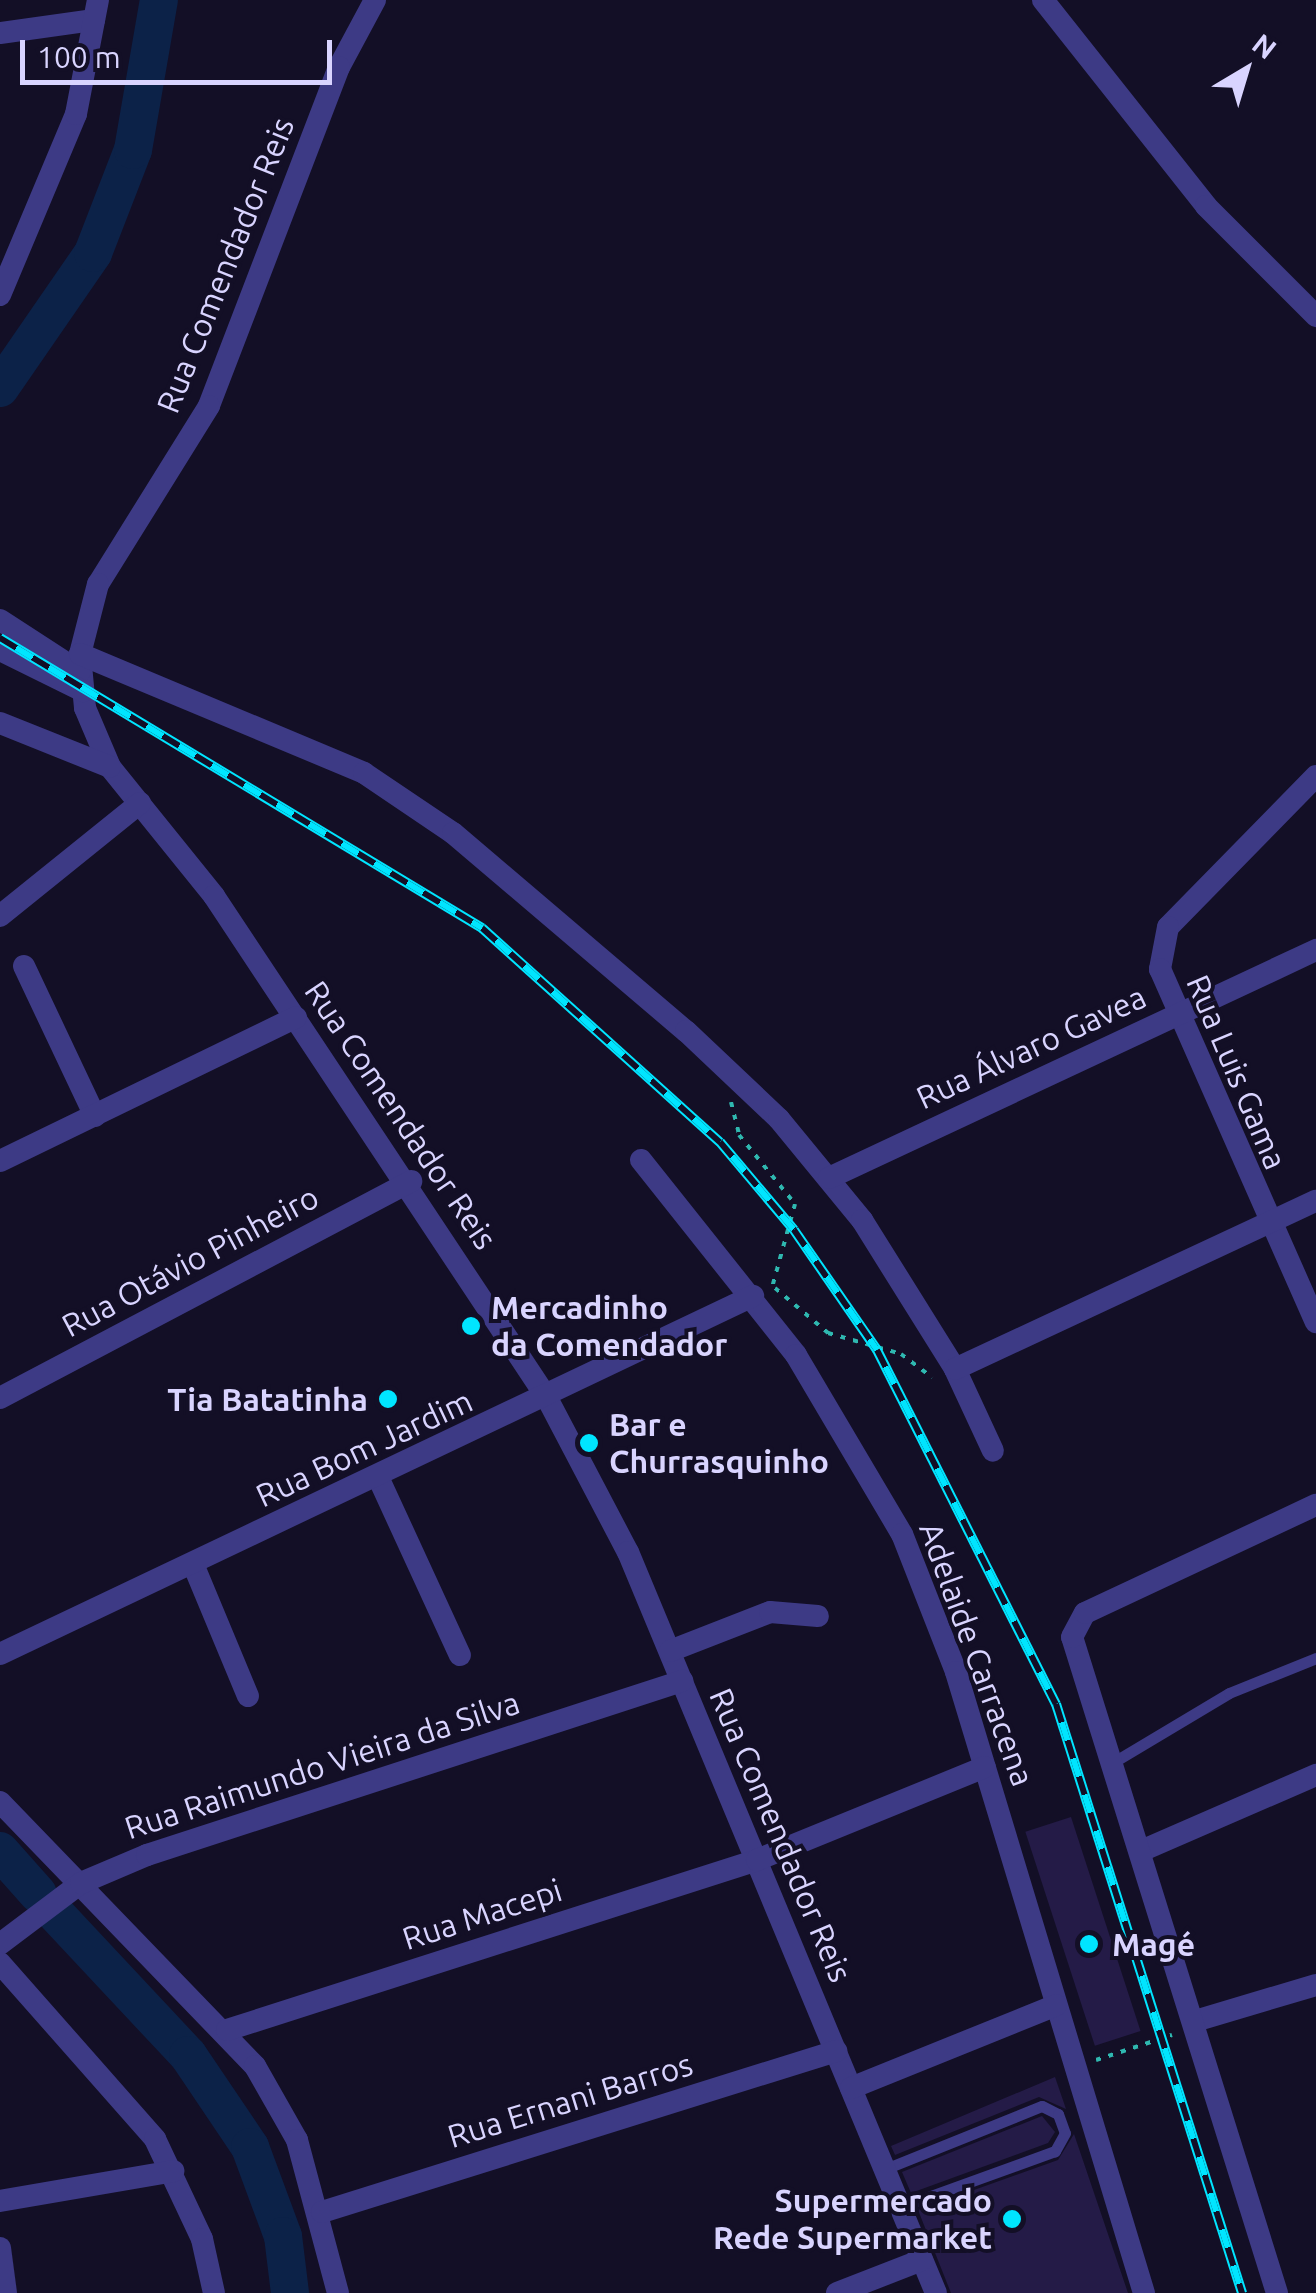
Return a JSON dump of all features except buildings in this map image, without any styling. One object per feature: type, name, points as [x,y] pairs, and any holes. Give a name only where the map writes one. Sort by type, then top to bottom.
[{"type":"street","name":"Rua Comendador Reis","points":[[375,0],[338,67],[209,406],[98,584],[81,672],[110,767],[140,803],[411,1181],[547,1398],[670,1652],[936,2293]]},
{"type":"street","points":[[1043,0],[1186,182],[1316,316]]},
{"type":"street","points":[[0,33],[96,10],[76,114],[0,294]]},
{"type":"street","points":[[0,620],[81,672]]},
{"type":"street","points":[[0,650],[81,672],[364,773],[453,834],[724,1065],[829,1178],[955,1369],[992,1451]]},
{"type":"street","points":[[0,723],[110,767]]},
{"type":"street","name":"Rua Luis Gama","points":[[1316,776],[1168,927],[1160,969],[1266,1224],[1316,1322]]},
{"type":"street","points":[[0,916],[140,803]]},
{"type":"street","name":"Rua Álvaro Gavea","points":[[829,1178],[1316,950]]},
{"type":"street","points":[[24,966],[95,1116]]},
{"type":"street","points":[[0,1161],[296,1018]]},
{"type":"street","name":"Adelaide Carracena","points":[[641,1160],[764,1292],[878,1486],[922,1580],[985,1767],[1144,2293]]},
{"type":"street","name":"Rua Otávio Pinheiro","points":[[0,1398],[411,1181]]},
{"type":"street","points":[[955,1369],[1316,1200]]},
{"type":"street","name":"Rua Bom Jardim","points":[[0,1654],[764,1292]]},
{"type":"street","points":[[378,1477],[460,1654]]},
{"type":"street","points":[[1277,2293],[1190,2026],[1154,1889],[1108,1765],[1074,1622],[1316,1505]]},
{"type":"street","points":[[192,1564],[248,1696]]},
{"type":"street","points":[[670,1652],[770,1612],[818,1616]]},
{"type":"street","name":"Rua Raimundo Vieira da Silva","points":[[0,1944],[81,1883],[682,1681]]},
{"type":"street","name":"Rua Macepi","points":[[227,2030],[757,1860],[985,1767]]},
{"type":"street","points":[[1140,1851],[1316,1775]]},
{"type":"street","points":[[0,1802],[227,2030],[278,2100],[322,2212],[338,2293]]},
{"type":"street","points":[[0,1963],[90,2056],[173,2171],[214,2293]]},
{"type":"street","points":[[1190,2026],[1316,1986]]},
{"type":"street","points":[[851,2088],[1056,2005]]},
{"type":"street","name":"Rua Ernani Barros","points":[[322,2212],[836,2051]]},
{"type":"street","points":[[0,2201],[173,2171]]},
{"type":"street","points":[[0,2248],[6,2293]]},
{"type":"street","points":[[837,2293],[922,2260]]},
{"type":"lane","points":[[1108,1765],[1229,1693],[1316,1658]]},
{"type":"lane","points":[[885,2169],[1042,2106],[1058,2114],[1065,2133],[1055,2151],[900,2207]]},
{"type":"path","points":[[724,1065],[739,1134],[795,1204],[764,1292],[841,1340],[902,1354],[932,1377],[955,1369]]},
{"type":"path","points":[[1083,2064],[1190,2026]]},
{"type":"waterway","points":[[0,388],[93,253],[133,150],[159,0]]},
{"type":"waterway","points":[[0,1851],[38,1894]]},
{"type":"waterway","points":[[55,1913],[188,2055],[250,2147],[283,2236],[290,2293]]},
{"type":"railway","points":[[0,638],[482,928],[720,1142],[794,1230],[877,1350],[1056,1704],[1242,2293]]},
{"type":"place","name":"Mercadinho da Comendador","points":[[471,1326]]},
{"type":"place","name":"Tia Batatinha","points":[[388,1399]]},
{"type":"place","name":"Bar e Churrasquinho","points":[[589,1443]]},
{"type":"place","name":"Magé","points":[[1089,1944]]},
{"type":"place","name":"Supermercado Rede Supermarket","points":[[1012,2219]]}]
